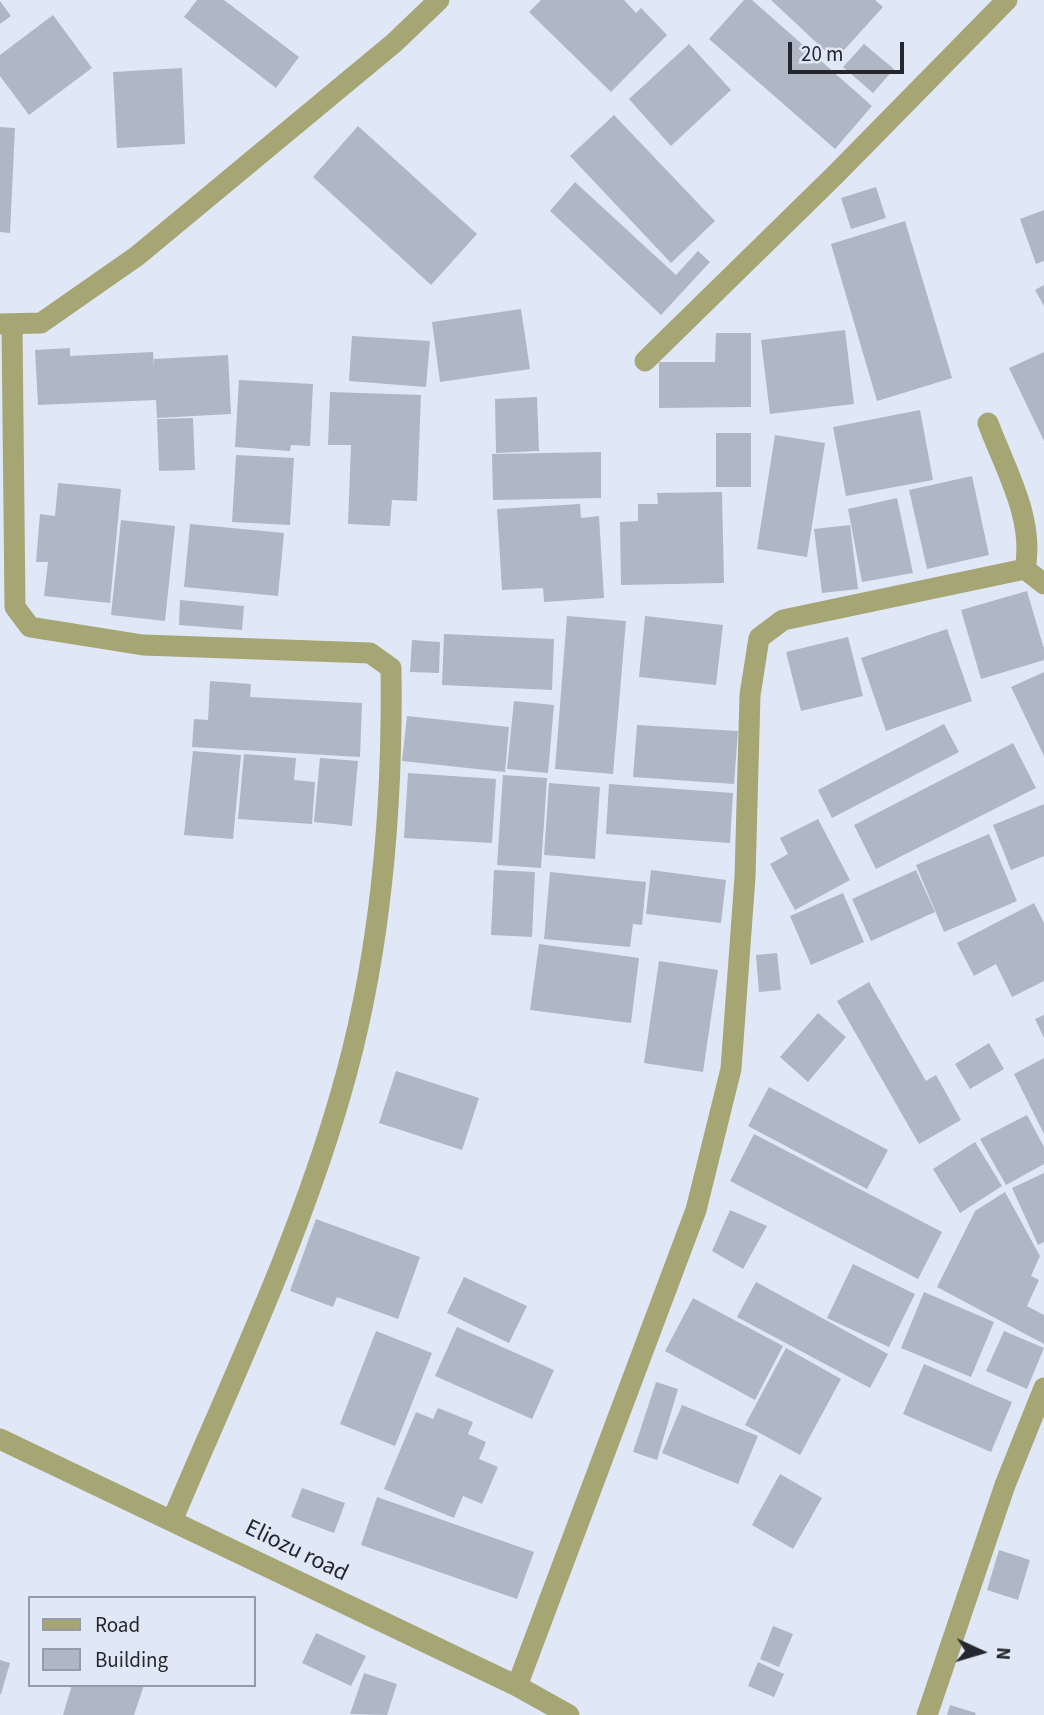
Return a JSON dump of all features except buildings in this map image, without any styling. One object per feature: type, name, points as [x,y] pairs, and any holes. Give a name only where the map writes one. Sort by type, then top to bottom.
[{"type":"street","points":[[172,1521],[304,1203],[341,1093],[370,971],[393,761],[391,668],[369,653],[143,645],[30,627],[15,607],[6,324],[41,323],[137,256],[394,43],[439,0]]},
{"type":"street","points":[[645,361],[836,174],[1007,0]]},
{"type":"street","points":[[988,423],[1026,523],[1029,548],[1025,569]]},
{"type":"street","points":[[1025,569],[1044,584]]},
{"type":"street","points":[[517,1686],[696,1210],[731,1069],[745,877],[750,695],[759,638],[783,620],[1025,569]]},
{"type":"street","points":[[927,1715],[1005,1485],[1044,1388]]},
{"type":"street","name":"Eliozu road","points":[[0,1439],[517,1686],[569,1715]]}]
